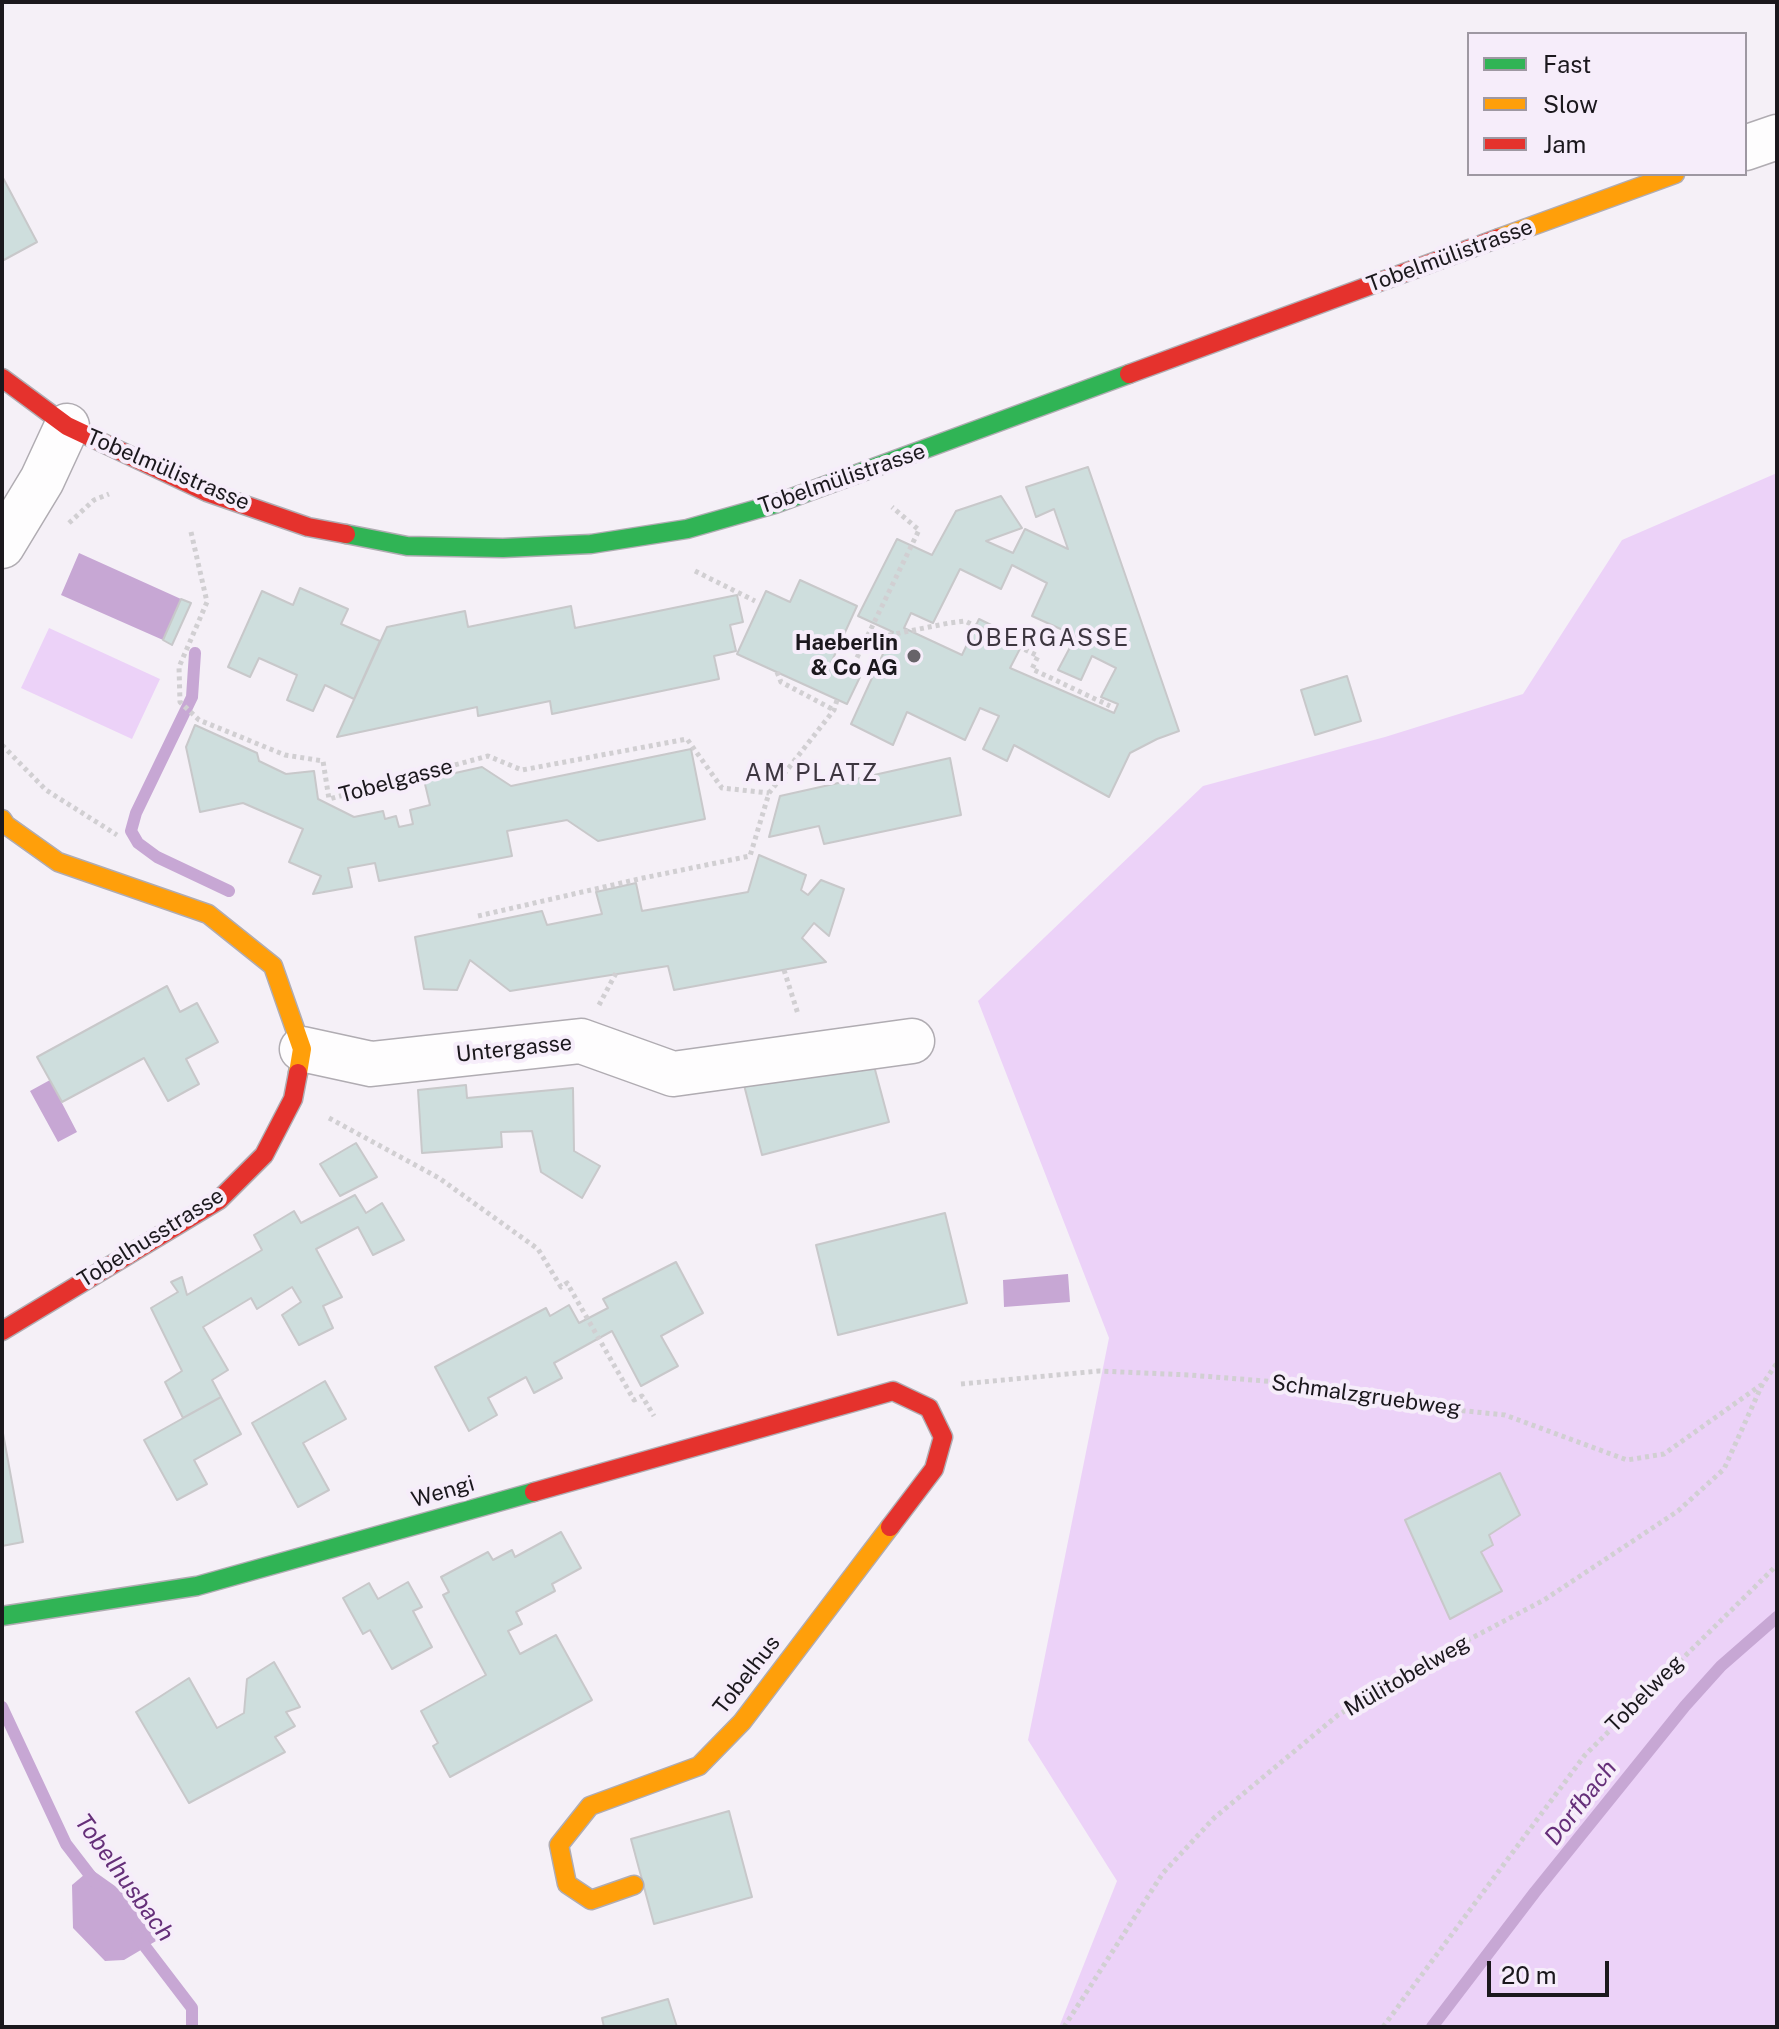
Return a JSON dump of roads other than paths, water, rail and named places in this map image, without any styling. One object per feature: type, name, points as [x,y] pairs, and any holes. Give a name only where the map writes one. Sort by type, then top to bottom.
[{"type":"street","points":[[1747,147],[1777,137]]},
{"type":"street","name":"Tobelmülistrasse","points":[[2,378],[67,426],[207,492],[308,527],[407,546],[503,548],[605,542],[687,529],[775,504],[1670,176]]},
{"type":"street","points":[[2,546],[42,480],[67,426]]},
{"type":"street","name":"Tobelhusstrasse","points":[[2,819],[58,862],[208,914],[273,966],[302,1049],[293,1099],[264,1155],[219,1200],[2,1331]]},
{"type":"street","name":"Untergasse","points":[[302,1049],[371,1064],[581,1041],[673,1074],[912,1041]]},
{"type":"street","name":"Wengi","points":[[2,1616],[197,1586],[893,1391]]},
{"type":"street","name":"Tobelhus","points":[[634,1885],[591,1900],[567,1884],[559,1845],[590,1806],[699,1766],[742,1722],[934,1469],[943,1437],[929,1408],[893,1391]]},
{"type":"waterway","name":"Tobelhusbach","points":[[195,653],[192,697],[136,813],[131,831],[138,843],[157,857],[229,891]]},
{"type":"waterway","name":"Dorfbach","points":[[1432,2027],[1535,1892],[1685,1706],[1721,1666],[1777,1617]]},
{"type":"waterway","name":"Tobelhusbach","points":[[2,1707],[66,1844],[96,1883]]},
{"type":"waterway","name":"Tobelhusbach","points":[[137,1936],[192,2008],[192,2027]]},
{"type":"place","name":"Haeberlin & Co AG","points":[[914,656]]},
{"type":"district","name":"OBERGASSE","points":[[1048,639]]},
{"type":"district","name":"AM PLATZ","points":[[812,774]]}]
